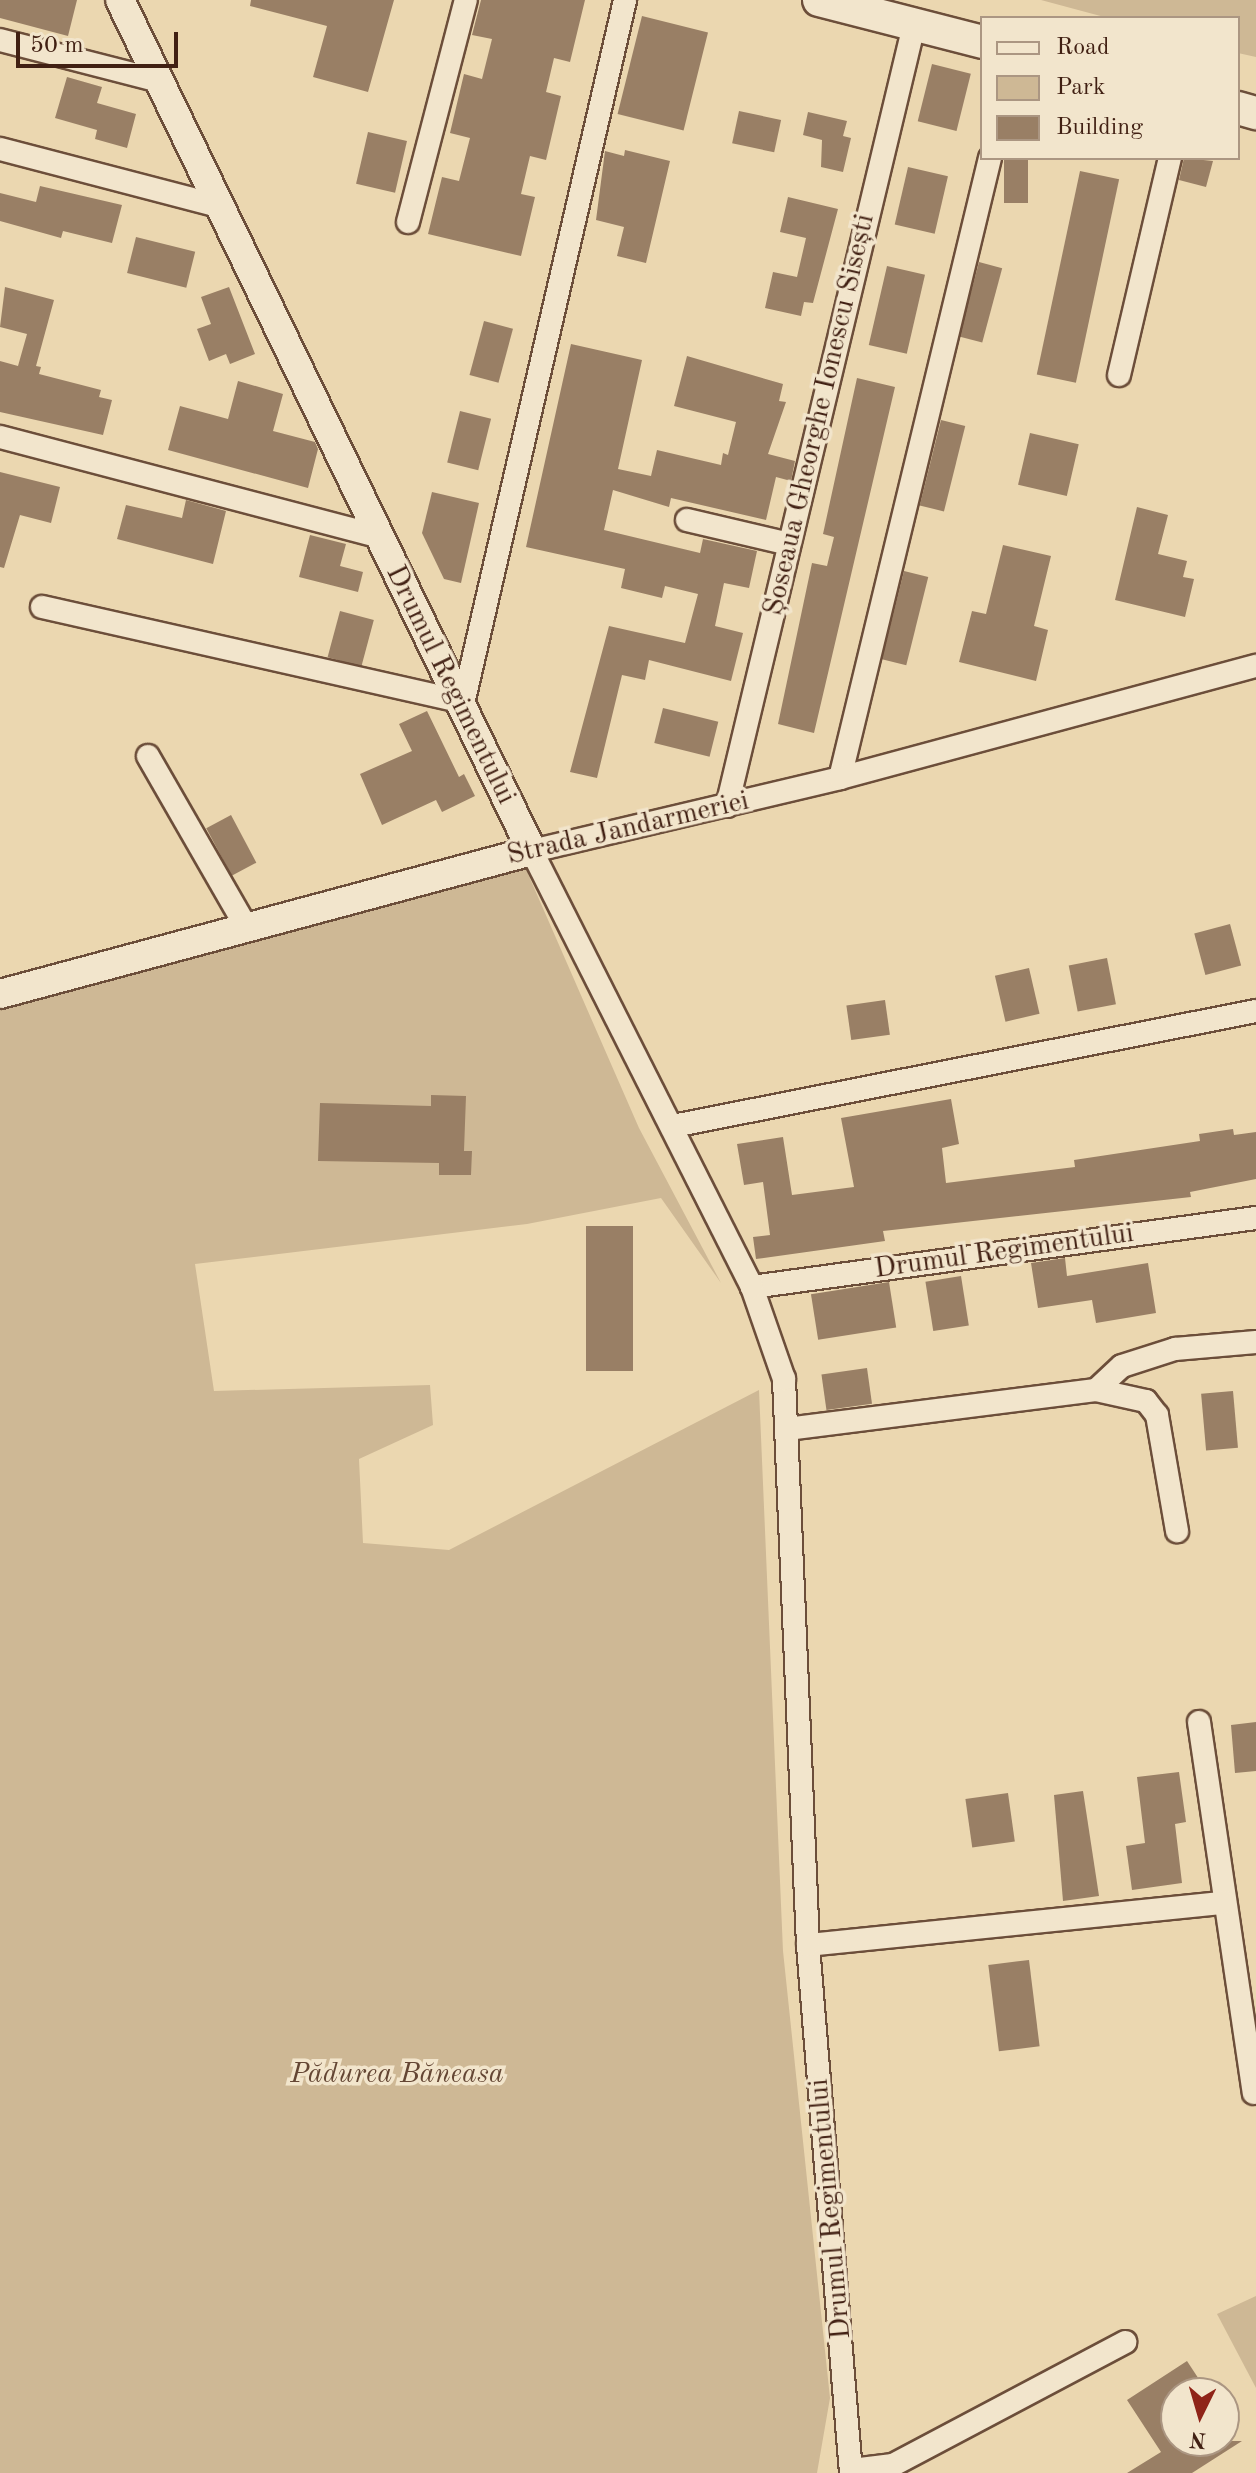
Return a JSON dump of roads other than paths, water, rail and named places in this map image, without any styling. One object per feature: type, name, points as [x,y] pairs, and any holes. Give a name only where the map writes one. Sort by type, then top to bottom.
[{"type":"main road","points":[[819,0],[980,42]]},
{"type":"street","name":"Drumul Regimentului","points":[[120,0],[222,207],[377,536],[752,1287],[784,1379],[808,1945],[852,2472]]},
{"type":"street","points":[[408,222],[466,0]]},
{"type":"street","points":[[42,607],[460,705],[625,0]]},
{"type":"street","name":"Șoseaua Gheorghe Ionescu Sisești","points":[[727,806],[914,25]]},
{"type":"street","points":[[0,40],[160,81]]},
{"type":"street","points":[[0,149],[222,207]]},
{"type":"street","points":[[840,778],[990,160]]},
{"type":"street","points":[[1119,375],[1170,160]]},
{"type":"street","points":[[0,437],[377,536]]},
{"type":"street","points":[[687,520],[789,544]]},
{"type":"street","name":"Strada Jandarmeriei","points":[[0,994],[532,851],[840,778],[1256,666]]},
{"type":"street","points":[[148,756],[247,928]]},
{"type":"street","points":[[673,1126],[1256,1011]]},
{"type":"street","name":"Drumul Regimentului","points":[[752,1287],[1256,1218]]},
{"type":"street","points":[[1096,1390],[1122,1366],[1175,1349],[1256,1342]]},
{"type":"street","points":[[787,1429],[1096,1390],[1146,1401],[1157,1415],[1177,1531]]},
{"type":"street","points":[[1199,1722],[1254,2093]]},
{"type":"street","points":[[808,1945],[1225,1903]]},
{"type":"street","points":[[852,2472],[893,2465],[1125,2342]]},
{"type":"park label","name":"Pădurea Băneasa","points":[[397,2075]]}]
